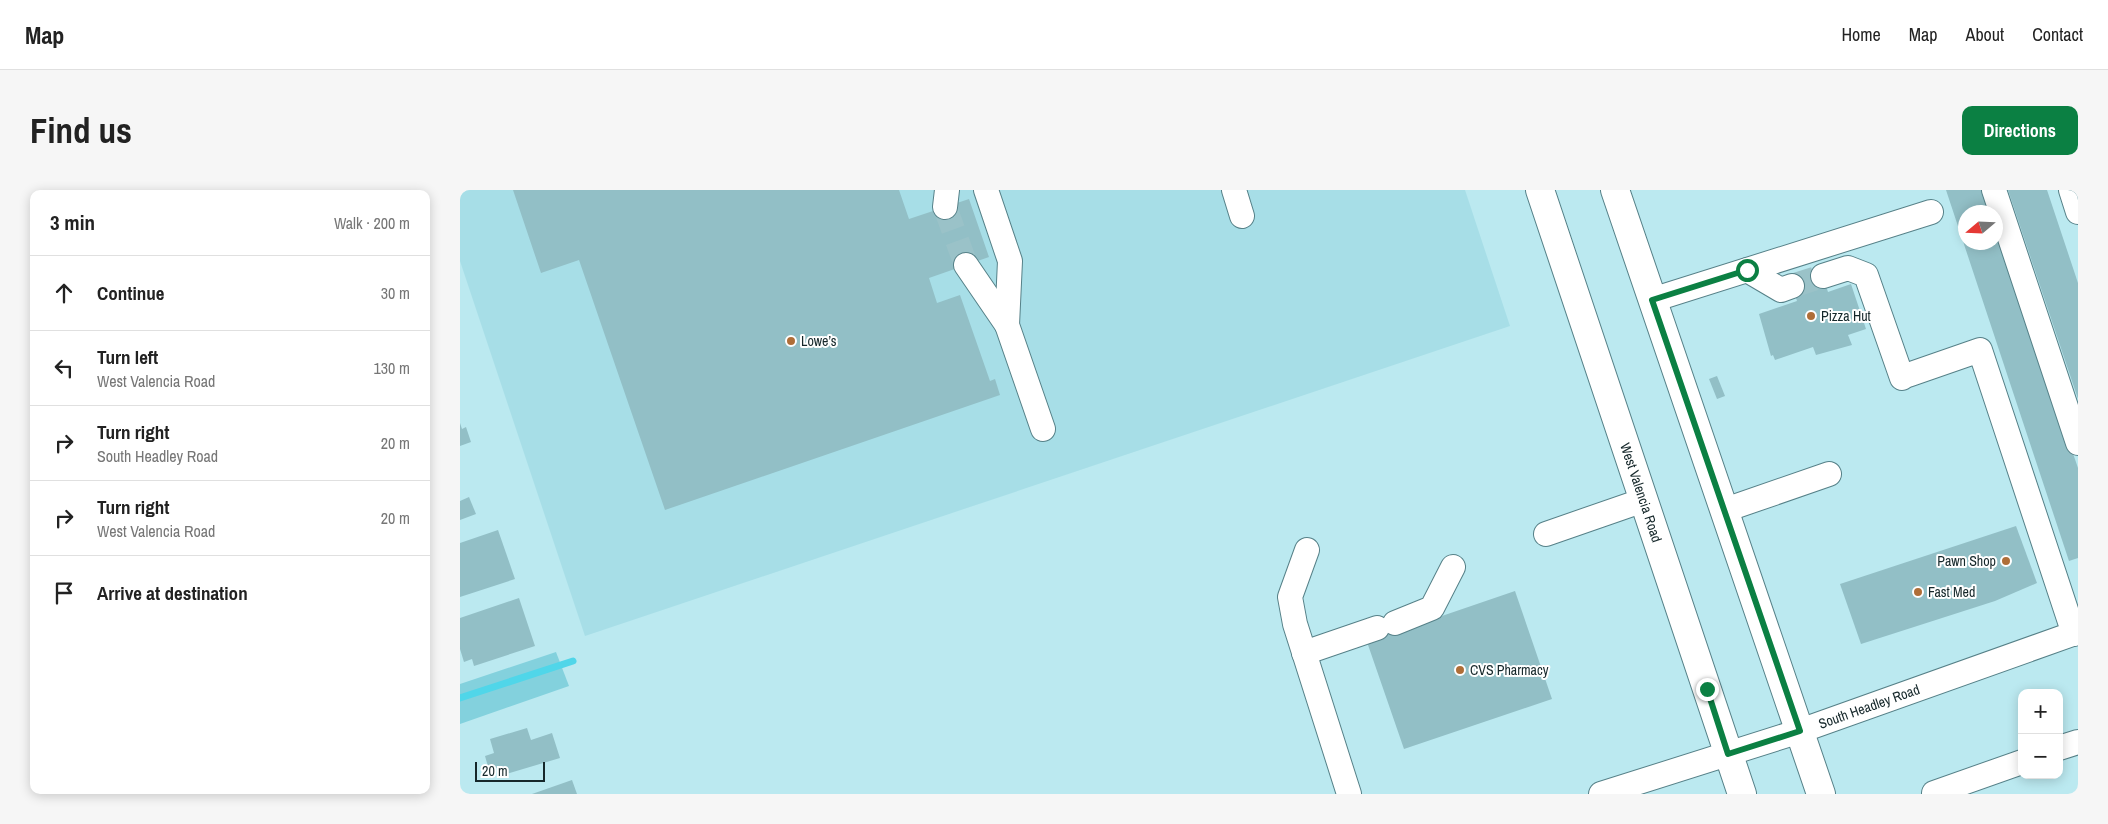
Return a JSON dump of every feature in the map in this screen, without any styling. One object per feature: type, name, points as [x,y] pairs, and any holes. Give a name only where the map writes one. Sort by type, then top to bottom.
[{"type":"main road","name":"West Valencia Road","points":[[1540,190],[1742,794]]},
{"type":"main road","points":[[1615,190],[1821,794]]},
{"type":"street","points":[[986,190],[1010,261],[1006,324]]},
{"type":"street","points":[[1234,190],[1242,216]]},
{"type":"street","points":[[1994,190],[2078,443]]},
{"type":"street","points":[[2070,190],[2078,212]]},
{"type":"street","points":[[1652,300],[1931,212]]},
{"type":"street","points":[[966,265],[1006,324],[1043,429]]},
{"type":"street","points":[[1823,276],[1848,268],[1866,275],[1905,376],[1980,350],[2076,633]]},
{"type":"street","points":[[1747,270],[1781,290],[1792,286]]},
{"type":"street","points":[[1725,510],[1829,474]]},
{"type":"street","points":[[1546,534],[1644,500]]},
{"type":"street","points":[[1307,550],[1290,597],[1304,653],[1349,794]]},
{"type":"street","points":[[1304,653],[1386,626],[1432,608],[1454,567]]},
{"type":"street","name":"South Headley Road","points":[[1601,794],[1800,731],[2076,633]]},
{"type":"street","points":[[2063,747],[2078,742]]},
{"type":"street","points":[[1934,793],[2018,763]]},
{"type":"shaded area","points":[[460,190],[1465,190],[1510,326],[585,636],[460,261]]},
{"type":"shaded area","points":[[556,652],[569,686],[460,724],[460,684]]},
{"type":"building","name":"Lowe’s","points":[[513,190],[899,190],[909,219],[969,199],[989,257],[929,278],[937,303],[960,295],[990,381],[995,379],[1000,395],[665,510],[579,260],[541,273]]},
{"type":"building","points":[[1946,190],[1983,190],[1988,205],[1958,205],[1958,226]]},
{"type":"building","points":[[2008,190],[2047,190],[2078,283],[2078,399]]},
{"type":"building","points":[[2003,249],[2078,468],[2078,558],[2069,561],[1966,250]]},
{"type":"building","name":"Pizza Hut","points":[[1822,273],[1828,292],[1851,284],[1866,329],[1848,335],[1852,345],[1816,355],[1813,347],[1775,360],[1773,355],[1771,356],[1759,314],[1797,301],[1791,283]]},
{"type":"building","points":[[1717,376],[1725,396],[1717,399],[1709,379]]},
{"type":"building","points":[[460,423],[462,429],[466,427],[471,442],[460,446]]},
{"type":"building","points":[[469,497],[476,514],[460,520],[460,501]]},
{"type":"building","name":"Fast Med","points":[[2016,526],[2037,583],[1995,601],[1861,644],[1840,584]]},
{"type":"building","points":[[498,530],[515,579],[460,597],[460,543]]},
{"type":"building","name":"CVS Pharmacy","points":[[1515,591],[1552,699],[1404,749],[1367,642],[1376,624],[1398,631]]},
{"type":"building","points":[[519,598],[535,646],[474,666],[472,659],[464,662],[460,649],[460,618]]},
{"type":"building","points":[[527,728],[531,740],[552,733],[560,758],[503,775],[500,767],[489,770],[485,756],[494,753],[490,739]]},
{"type":"building","points":[[572,780],[577,794],[532,794]]},
{"type":"waterway","points":[[460,698],[573,661]]},
{"type":"tunnel","points":[[945,207],[966,265]]},
{"type":"tunnel","points":[[1792,286],[1823,276]]},
{"type":"place","name":"Pizza Hut","points":[[1811,316]]},
{"type":"place","name":"Lowe’s","points":[[791,341]]},
{"type":"place","name":"Pawn Shop","points":[[2006,561]]},
{"type":"place","name":"Fast Med","points":[[1918,592]]},
{"type":"place","name":"CVS Pharmacy","points":[[1460,670]]},
{"type":"route","points":[[1707,689],[1728,754],[1800,731],[1652,300],[1747,270]]}]
